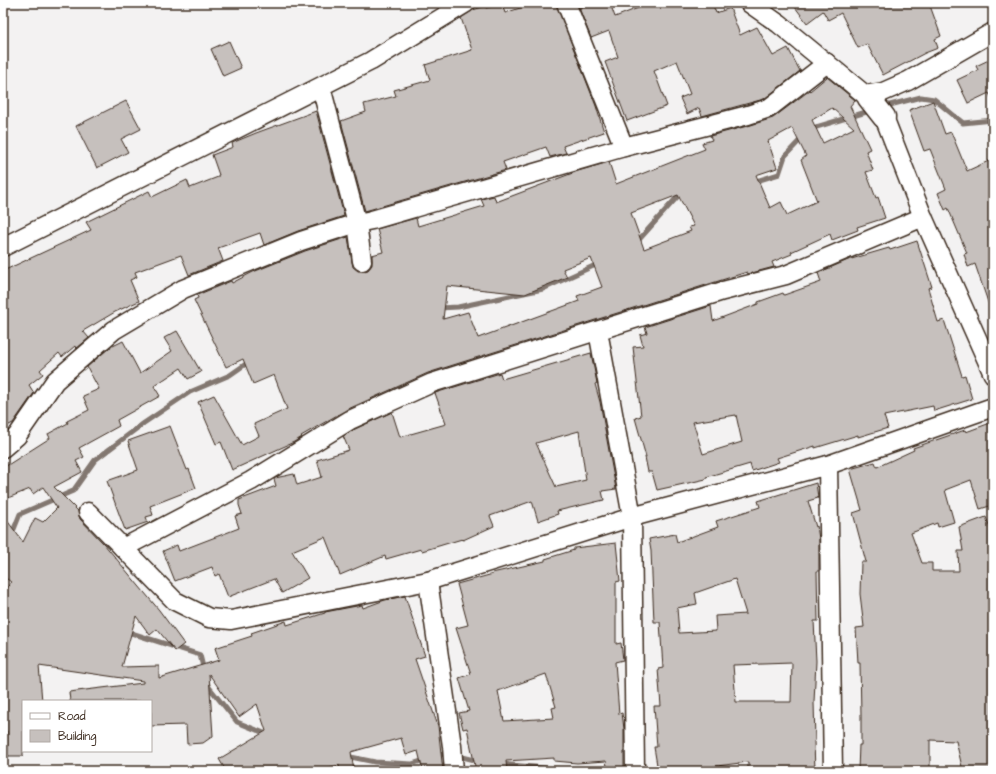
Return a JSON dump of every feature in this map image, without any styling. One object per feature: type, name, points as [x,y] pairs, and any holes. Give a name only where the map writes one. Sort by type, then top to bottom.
[{"type":"street","points":[[3,247],[371,61],[466,3]]},
{"type":"street","points":[[566,3],[624,147]]},
{"type":"street","points":[[749,3],[779,24],[867,96],[884,117],[923,217],[993,374]]},
{"type":"street","points":[[867,96],[883,92],[908,81],[993,32]]},
{"type":"street","points":[[3,448],[17,436],[55,381],[114,330],[183,290],[301,242],[357,223],[372,220],[624,147],[748,115],[769,108],[827,63]]},
{"type":"street","points":[[321,87],[357,223],[362,262]]},
{"type":"street","points":[[123,548],[251,481],[350,420],[432,383],[723,291],[786,275],[923,217]]},
{"type":"street","points":[[598,331],[632,517],[635,771]]},
{"type":"street","points":[[88,512],[175,601],[209,618],[231,620],[428,581],[632,517],[828,465],[993,407]]},
{"type":"street","points":[[828,465],[832,771]]},
{"type":"street","points":[[428,581],[453,760]]},
{"type":"building","points":[[535,3],[556,3],[596,106],[604,132],[563,146],[566,153],[550,157],[546,147],[503,162],[506,170],[365,211],[341,121],[366,112],[364,104],[396,96],[394,90],[430,80],[425,65],[472,50],[461,18],[473,10],[485,6],[486,8],[502,4],[505,13]]},
{"type":"building","points":[[593,3],[610,3],[615,17],[651,3],[712,3],[716,13],[730,8],[740,35],[757,27],[773,56],[788,48],[800,71],[764,99],[702,116],[699,108],[687,114],[680,98],[690,94],[677,61],[654,71],[667,106],[627,121],[605,62],[618,57],[609,31],[591,38],[579,8]]},
{"type":"building","points":[[792,3],[929,3],[941,36],[935,39],[938,48],[925,53],[883,75],[867,44],[858,48],[841,13],[828,20],[823,11],[807,23]]},
{"type":"building","points":[[229,41],[241,68],[223,76],[211,49]]},
{"type":"building","points":[[993,58],[993,101],[989,93],[968,103],[957,80],[978,70],[976,66]]},
{"type":"building","points":[[827,77],[855,100],[850,106],[870,149],[866,151],[873,170],[866,172],[876,198],[878,197],[885,218],[857,227],[858,230],[832,240],[830,234],[791,252],[792,254],[772,262],[774,267],[748,274],[747,272],[428,373],[346,410],[301,436],[302,437],[294,442],[232,470],[221,442],[216,444],[198,402],[214,395],[242,445],[259,436],[254,424],[287,409],[274,375],[253,384],[243,359],[226,367],[194,300],[198,298],[197,295],[231,281],[232,283],[253,272],[305,251],[348,237],[353,267],[358,271],[368,270],[372,265],[372,255],[383,252],[377,229],[416,218],[418,226],[484,206],[481,199],[494,196],[496,202],[578,171],[609,162],[616,184],[705,149],[702,143],[712,140],[710,136],[773,118]],"holes":[[[832,108],[854,128],[823,143],[812,120]],[[792,128],[806,156],[801,160],[817,201],[787,215],[781,202],[770,208],[756,175],[777,168],[768,141]],[[678,195],[694,226],[689,227],[691,231],[644,249],[631,213]],[[591,258],[602,287],[577,296],[579,301],[478,338],[468,312],[443,319],[447,286],[525,294],[567,277],[563,269]]]},
{"type":"building","points":[[126,101],[141,129],[121,139],[128,152],[97,168],[76,126]]},
{"type":"building","points":[[933,101],[945,134],[951,132],[967,171],[993,159],[993,310],[991,311],[975,264],[968,267],[964,254],[967,253],[948,208],[945,210],[938,193],[946,189],[930,149],[924,151],[909,110]]},
{"type":"building","points":[[316,111],[344,216],[298,231],[264,245],[260,233],[218,248],[223,261],[189,275],[181,255],[135,272],[137,277],[130,280],[139,301],[115,312],[83,331],[89,338],[76,349],[75,346],[62,357],[59,353],[40,370],[43,374],[29,385],[34,393],[13,423],[3,428],[3,271],[91,230],[86,222],[149,191],[152,197],[187,180],[190,188],[218,177],[219,175],[212,155],[233,147],[232,143]]},
{"type":"building","points":[[917,241],[932,287],[928,288],[938,322],[944,320],[962,376],[965,375],[972,399],[934,411],[933,406],[884,416],[888,428],[815,448],[815,446],[777,458],[779,462],[752,471],[750,464],[706,477],[706,479],[657,490],[652,472],[648,472],[646,457],[635,418],[641,416],[633,347],[643,346],[640,335],[647,333],[645,327],[711,306],[713,321],[758,304],[758,302],[821,282],[818,273],[848,260],[889,248],[890,250]],"holes":[[[736,415],[742,442],[703,454],[693,422]]]},
{"type":"building","points":[[177,331],[201,372],[188,379],[181,368],[154,386],[160,396],[117,420],[119,426],[79,448],[84,457],[76,461],[82,472],[54,487],[78,511],[80,519],[104,544],[159,610],[184,644],[175,651],[157,629],[150,635],[136,616],[122,667],[159,666],[159,678],[219,660],[215,648],[252,636],[251,633],[286,621],[287,625],[325,612],[362,605],[363,608],[385,600],[405,596],[425,656],[415,659],[438,726],[443,771],[423,771],[418,751],[406,755],[401,738],[351,752],[354,771],[340,771],[339,765],[315,771],[226,771],[219,759],[266,731],[257,704],[239,717],[209,674],[213,736],[203,743],[187,744],[186,725],[152,726],[152,700],[70,700],[69,692],[143,683],[143,681],[39,666],[42,700],[22,700],[23,756],[7,756],[7,731],[3,731],[3,593],[11,582],[3,576],[3,515],[23,542],[35,518],[43,522],[57,508],[43,487],[33,494],[30,489],[3,500],[3,468],[50,438],[48,434],[68,423],[67,421],[89,410],[83,396],[99,389],[87,367],[109,348],[123,341],[140,373],[172,351],[164,338]]},
{"type":"building","points":[[591,353],[597,383],[595,384],[600,402],[616,489],[602,491],[604,500],[557,511],[558,514],[538,521],[532,501],[490,516],[494,526],[463,540],[462,539],[422,551],[421,549],[386,559],[385,556],[340,575],[325,537],[292,551],[308,578],[282,593],[274,579],[228,597],[219,574],[215,576],[212,567],[175,581],[163,551],[177,545],[179,551],[239,528],[235,516],[242,514],[239,500],[276,486],[275,478],[294,474],[297,485],[322,477],[317,460],[349,450],[343,436],[392,412],[400,437],[446,424],[435,393],[500,373],[502,379]],"holes":[[[579,431],[586,480],[556,487],[536,443]]]},
{"type":"building","points":[[993,422],[993,505],[980,509],[971,480],[945,490],[954,522],[938,527],[937,523],[911,533],[922,563],[932,563],[932,571],[959,571],[958,551],[963,551],[959,527],[986,517],[993,535],[993,771],[963,771],[956,741],[930,740],[930,771],[858,771],[859,745],[861,745],[861,715],[860,663],[858,663],[856,628],[864,627],[860,594],[861,562],[866,562],[853,513],[862,510],[850,469],[875,462],[877,467],[914,450],[913,448]]},
{"type":"building","points":[[170,426],[187,470],[189,469],[196,488],[150,506],[153,515],[146,517],[148,522],[125,530],[107,481],[138,470],[128,441]]},
{"type":"building","points":[[816,483],[818,498],[808,501],[816,527],[817,526],[819,539],[819,571],[817,571],[818,621],[814,621],[816,661],[814,702],[815,771],[748,771],[748,762],[678,771],[658,771],[654,747],[657,747],[654,706],[661,706],[658,669],[663,668],[660,622],[654,622],[651,551],[649,539],[675,534],[677,542],[718,527],[716,521],[760,507],[758,501]],"holes":[[[735,579],[746,614],[715,616],[716,631],[679,633],[677,608],[697,604],[695,593]],[[792,663],[791,702],[736,702],[733,665]]]},
{"type":"building","points":[[616,543],[620,581],[616,582],[616,644],[621,643],[623,660],[615,662],[619,714],[622,713],[624,729],[624,771],[608,771],[606,761],[577,763],[554,761],[554,758],[506,761],[507,771],[476,771],[467,728],[463,729],[459,713],[469,711],[459,678],[471,674],[456,628],[468,625],[457,584],[493,574],[492,573],[545,561],[545,559],[574,550],[574,548]],"holes":[[[546,674],[556,707],[552,708],[554,718],[504,721],[498,691]]]},
{"type":"waterway","points":[[882,107],[921,97],[934,99],[963,123],[993,120]]},
{"type":"waterway","points":[[810,130],[873,110]]},
{"type":"waterway","points":[[753,182],[779,174],[785,156],[803,137]]},
{"type":"waterway","points":[[636,243],[679,195],[684,193]]},
{"type":"waterway","points":[[439,308],[458,307],[543,289],[600,263]]},
{"type":"waterway","points":[[3,544],[14,529],[20,514],[73,491],[95,460],[144,423],[190,392],[230,375],[250,361]]},
{"type":"waterway","points":[[125,631],[200,655],[204,671]]},
{"type":"waterway","points":[[207,683],[237,722],[269,735]]},
{"type":"waterway","points":[[436,756],[446,753],[479,761]]},
{"type":"waterway","points":[[346,756],[375,762],[412,764],[427,759]]},
{"type":"waterway","points":[[501,764],[577,771]]}]
